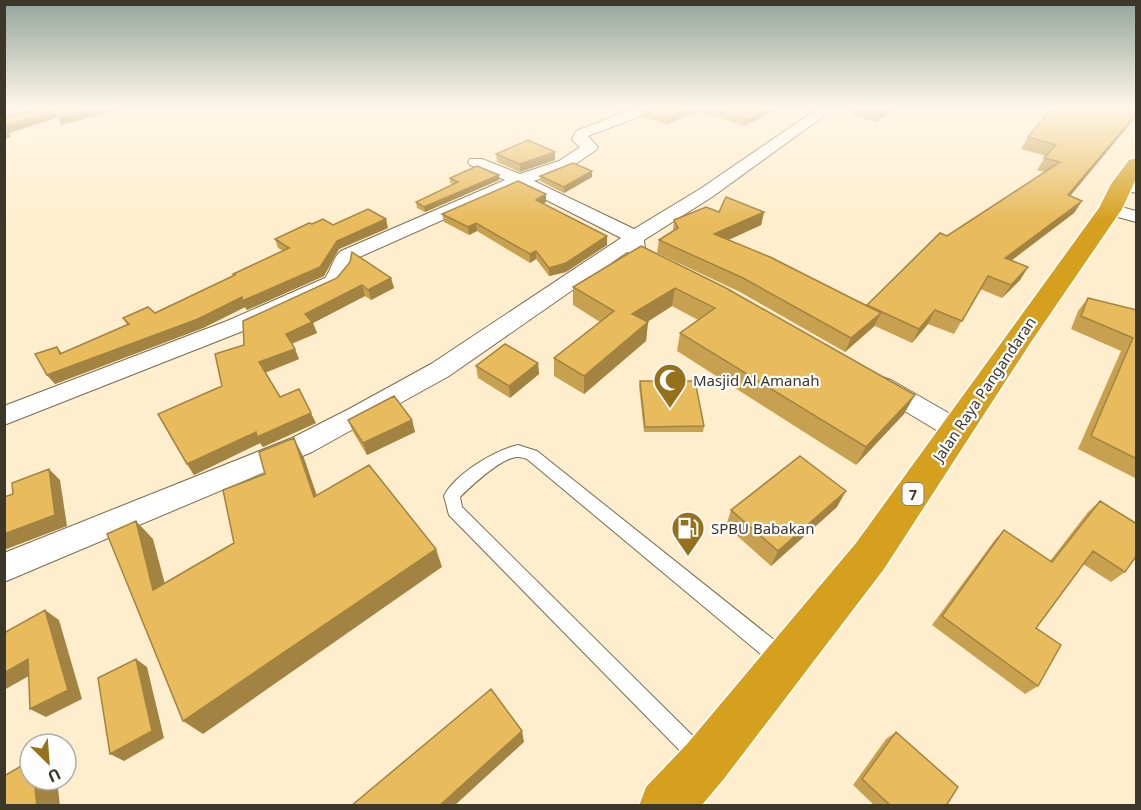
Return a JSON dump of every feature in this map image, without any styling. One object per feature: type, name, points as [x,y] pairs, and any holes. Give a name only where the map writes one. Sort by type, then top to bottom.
[{"type":"highway","name":"Jalan Raya Pangandaran","points":[[665,806],[705,762],[870,556],[1064,272],[1128,192]]},
{"type":"street","points":[[4,416],[235,326],[332,282],[341,271],[342,261],[348,255],[519,180],[565,164],[587,150],[590,145]]},
{"type":"street","points":[[4,568],[284,453],[358,416],[449,364],[775,145]]},
{"type":"street","points":[[476,162],[519,180],[635,237]]},
{"type":"street","points":[[635,237],[633,243],[635,249],[650,260]]},
{"type":"street","points":[[866,377],[957,430]]},
{"type":"lane","points":[[705,762],[455,510],[452,496],[459,486],[504,456],[517,451],[532,455],[785,661]]},
{"type":"building","points":[[517,145],[539,145],[555,152],[520,164],[496,154]]},
{"type":"building","points":[[1056,145],[1110,145],[1068,195],[1082,201],[1005,258],[1028,267],[1011,285],[988,276],[962,321],[935,310],[919,329],[867,305],[940,233],[947,236],[1060,162],[1044,158]]},
{"type":"building","points":[[573,163],[592,171],[564,187],[540,176]]},
{"type":"building","points":[[477,166],[499,175],[424,207],[416,202],[458,182],[450,178]]},
{"type":"building","points":[[518,181],[546,194],[536,200],[607,236],[566,263],[549,268],[536,251],[530,254],[476,223],[468,227],[442,214]]},
{"type":"building","points":[[726,197],[764,212],[714,234],[770,257],[881,313],[851,338],[743,278],[659,240],[678,228],[674,220],[706,207],[719,212]]},
{"type":"building","points":[[368,209],[386,219],[337,241],[320,267],[242,301],[242,297],[198,319],[47,375],[35,354],[57,347],[60,354],[129,324],[123,318],[148,307],[155,313],[235,275],[233,274],[289,248],[275,239],[309,223],[323,219],[333,225]]},
{"type":"building","points":[[641,246],[726,288],[915,395],[866,447],[680,333],[715,308],[675,288],[632,314],[648,322],[584,376],[554,358],[614,311],[573,287]]},
{"type":"building","points":[[352,252],[391,278],[368,290],[362,285],[305,314],[312,322],[286,334],[295,349],[259,362],[280,397],[299,389],[311,413],[257,437],[256,432],[187,464],[158,414],[222,386],[215,354],[244,345],[243,321],[337,278],[350,262]]},
{"type":"building","points":[[1088,298],[1137,310],[1137,459],[1091,436],[1133,338],[1081,316]]},
{"type":"building","points":[[505,344],[538,363],[509,386],[476,366]]},
{"type":"building","name":"Masjid Al Amanah","points":[[640,381],[695,381],[704,426],[645,427]]},
{"type":"building","points":[[394,396],[412,420],[363,443],[348,420]]},
{"type":"building","points":[[294,438],[314,497],[369,465],[436,549],[183,721],[107,534],[136,521],[153,590],[234,543],[223,490],[265,474],[259,452]]},
{"type":"building","points":[[800,456],[846,491],[778,551],[731,510]]},
{"type":"building","points":[[49,469],[55,515],[4,534],[4,497],[13,494],[12,483]]},
{"type":"building","points":[[1100,501],[1137,524],[1137,555],[1125,572],[1093,551],[1036,628],[1061,645],[1038,686],[942,616],[1004,530],[1052,562]]},
{"type":"building","points":[[45,610],[68,690],[30,709],[28,659],[4,673],[4,633]]},
{"type":"building","points":[[136,659],[152,731],[110,754],[98,678]]},
{"type":"building","points":[[491,689],[522,731],[439,806],[351,806]]},
{"type":"building","points":[[896,732],[958,787],[946,806],[891,806],[862,779]]},
{"type":"building","points":[[18,768],[18,792],[35,792],[37,806],[4,806],[4,776]]},
{"type":"place","name":"Masjid Al Amanah","points":[[670,409]]},
{"type":"place","name":"SPBU Babakan","points":[[688,557]]}]
